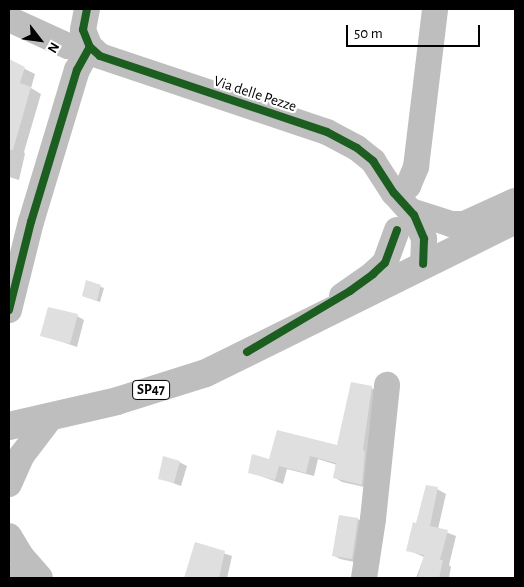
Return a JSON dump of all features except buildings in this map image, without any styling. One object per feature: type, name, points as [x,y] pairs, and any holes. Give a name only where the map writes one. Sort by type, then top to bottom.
[{"type":"main road","name":"SP47","points":[[9,426],[117,401],[206,373],[515,220]]},
{"type":"street","points":[[9,310],[31,222],[77,70],[90,47],[83,30],[87,9]]},
{"type":"street","points":[[247,352],[350,291],[384,263],[408,186],[416,167],[435,9]]},
{"type":"street","name":"Via delle Pezze","points":[[9,19],[68,46],[90,47],[100,56],[119,64],[345,139],[373,161],[401,212],[405,246],[423,264]]},
{"type":"street","points":[[401,212],[444,222],[464,224],[515,201]]},
{"type":"street","points":[[364,578],[373,519],[387,385]]},
{"type":"street","points":[[9,484],[22,455],[51,417]]},
{"type":"street","points":[[9,536],[21,556],[40,578]]},
{"type":"street","points":[[9,577],[14,578]]},
{"type":"cycle path","points":[[87,9],[83,30],[90,47],[100,56],[327,132],[357,148],[373,161],[394,193],[414,215],[424,239],[423,264]]},
{"type":"cycle path","points":[[9,310],[31,222],[77,70],[90,47]]},
{"type":"cycle path","points":[[247,352],[350,291],[373,274],[385,263],[397,230]]}]
